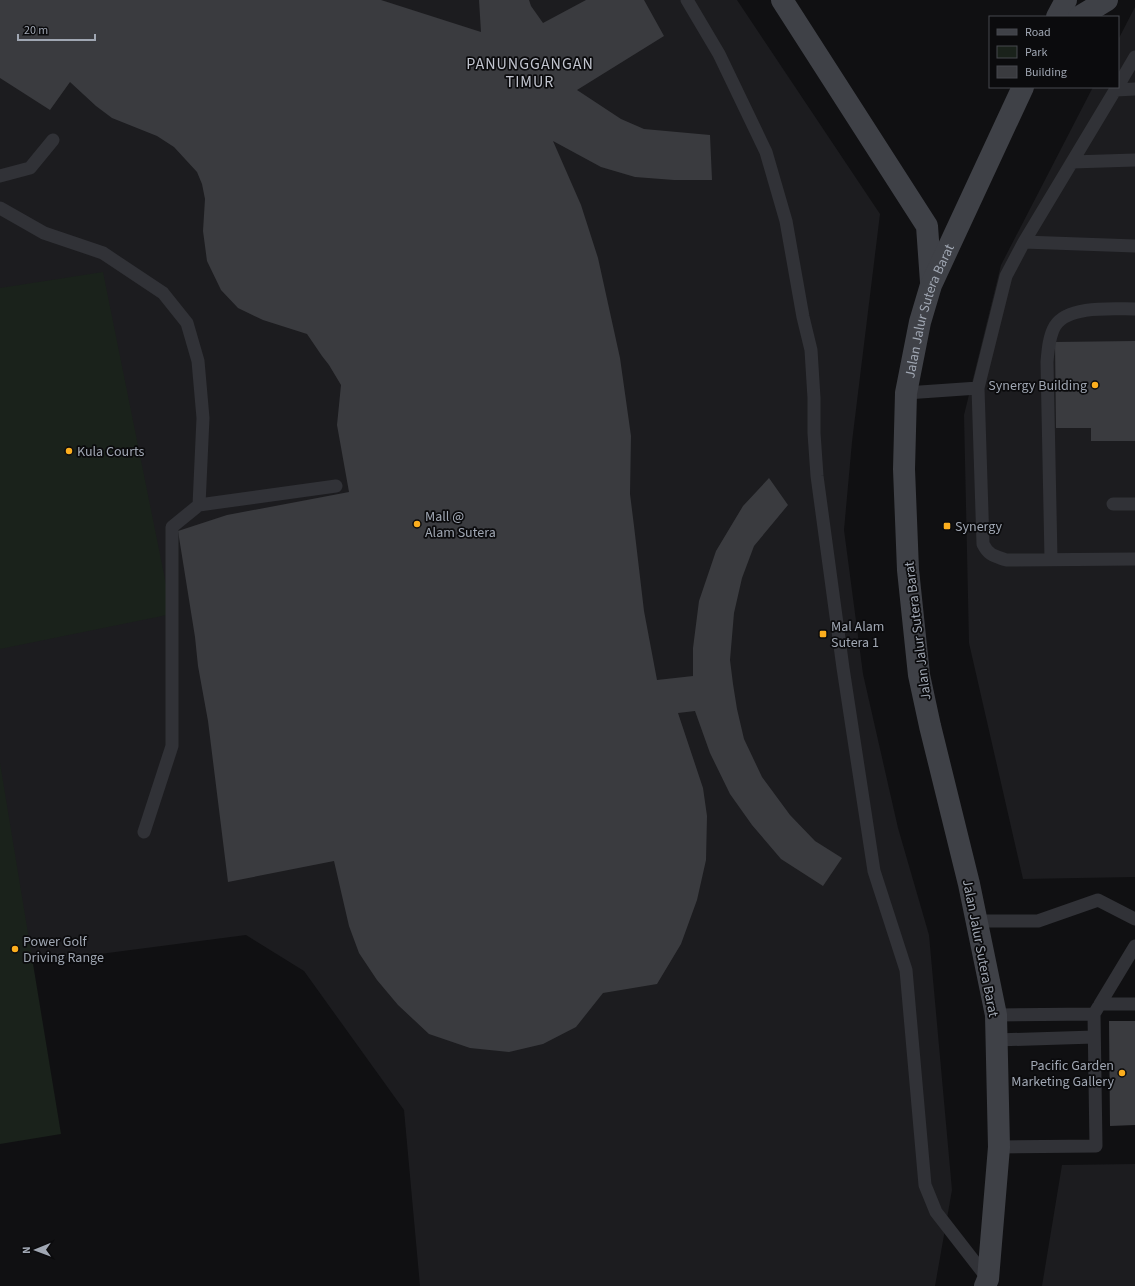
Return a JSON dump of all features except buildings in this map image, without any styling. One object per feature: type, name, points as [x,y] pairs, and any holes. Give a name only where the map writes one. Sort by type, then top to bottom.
[{"type":"street","points":[[782,0],[927,226],[931,285]]},
{"type":"street","points":[[1058,16],[1066,0]]},
{"type":"street","points":[[1081,16],[1107,0]]},
{"type":"street","name":"Jalan Jalur Sutera Barat","points":[[986,1283],[999,1147],[996,1015],[968,876],[930,726],[920,675],[908,570],[904,470],[906,392],[920,322],[931,285],[1023,88]]},
{"type":"lane","points":[[687,0],[719,54],[766,152],[786,221],[803,316],[811,350],[817,476],[843,668],[874,871],[906,970],[925,1184],[936,1212],[986,1283]]},
{"type":"lane","points":[[1119,84],[1135,57]]},
{"type":"lane","points":[[1119,87],[1135,89]]},
{"type":"lane","points":[[1116,88],[1024,242],[1006,276],[978,388],[984,544],[991,555],[1006,560],[1135,559]]},
{"type":"lane","points":[[0,176],[30,168],[53,140]]},
{"type":"lane","points":[[1072,162],[1135,160]]},
{"type":"lane","points":[[0,208],[44,233],[103,253],[163,293],[187,323],[198,361],[203,418],[199,505]]},
{"type":"lane","points":[[1024,242],[1135,246]]},
{"type":"lane","points":[[1051,559],[1046,362],[1051,336],[1055,326],[1062,318],[1081,310],[1135,309]]},
{"type":"lane","points":[[906,392],[978,388]]},
{"type":"lane","points":[[144,832],[172,746],[172,527],[199,505],[336,486]]},
{"type":"lane","points":[[1113,504],[1135,504]]},
{"type":"lane","points":[[977,921],[1038,921],[1098,900],[1135,919]]},
{"type":"lane","points":[[999,1147],[1096,1146],[1094,1038],[1097,1009],[1133,952]]},
{"type":"lane","points":[[996,1015],[1097,1009],[1135,1004]]},
{"type":"lane","points":[[996,1040],[1094,1038]]},
{"type":"shaded area","points":[[0,0],[737,0],[880,214],[852,442],[844,530],[863,674],[898,828],[929,935],[952,1190],[935,1286],[420,1286],[404,1110],[304,971],[246,935],[0,967]]},
{"type":"shaded area","points":[[1135,7],[1135,877],[1023,879],[969,643],[964,415],[1001,265],[1092,88],[1119,88],[1119,38]]},
{"type":"shaded area","points":[[1135,1164],[1135,1286],[1042,1286],[1062,1165]]},
{"type":"green space","name":"Kula Courts","points":[[103,272],[172,614],[0,649],[0,288]]},
{"type":"green space","name":"Power Golf Driving Range","points":[[0,763],[61,1134],[0,1144]]},
{"type":"place","name":"Synergy Building","points":[[1095,385]]},
{"type":"place","name":"Kula Courts","points":[[69,451]]},
{"type":"place","name":"Mall @ Alam Sutera","points":[[417,524]]},
{"type":"place","name":"Synergy","points":[[947,526]]},
{"type":"place","name":"Mal Alam Sutera 1","points":[[823,634]]},
{"type":"place","name":"Power Golf Driving Range","points":[[15,949]]},
{"type":"place","name":"Pacific Garden Marketing Gallery","points":[[1122,1073]]},
{"type":"district","name":"PANUNGGANGAN TIMUR","points":[[530,72]]}]
